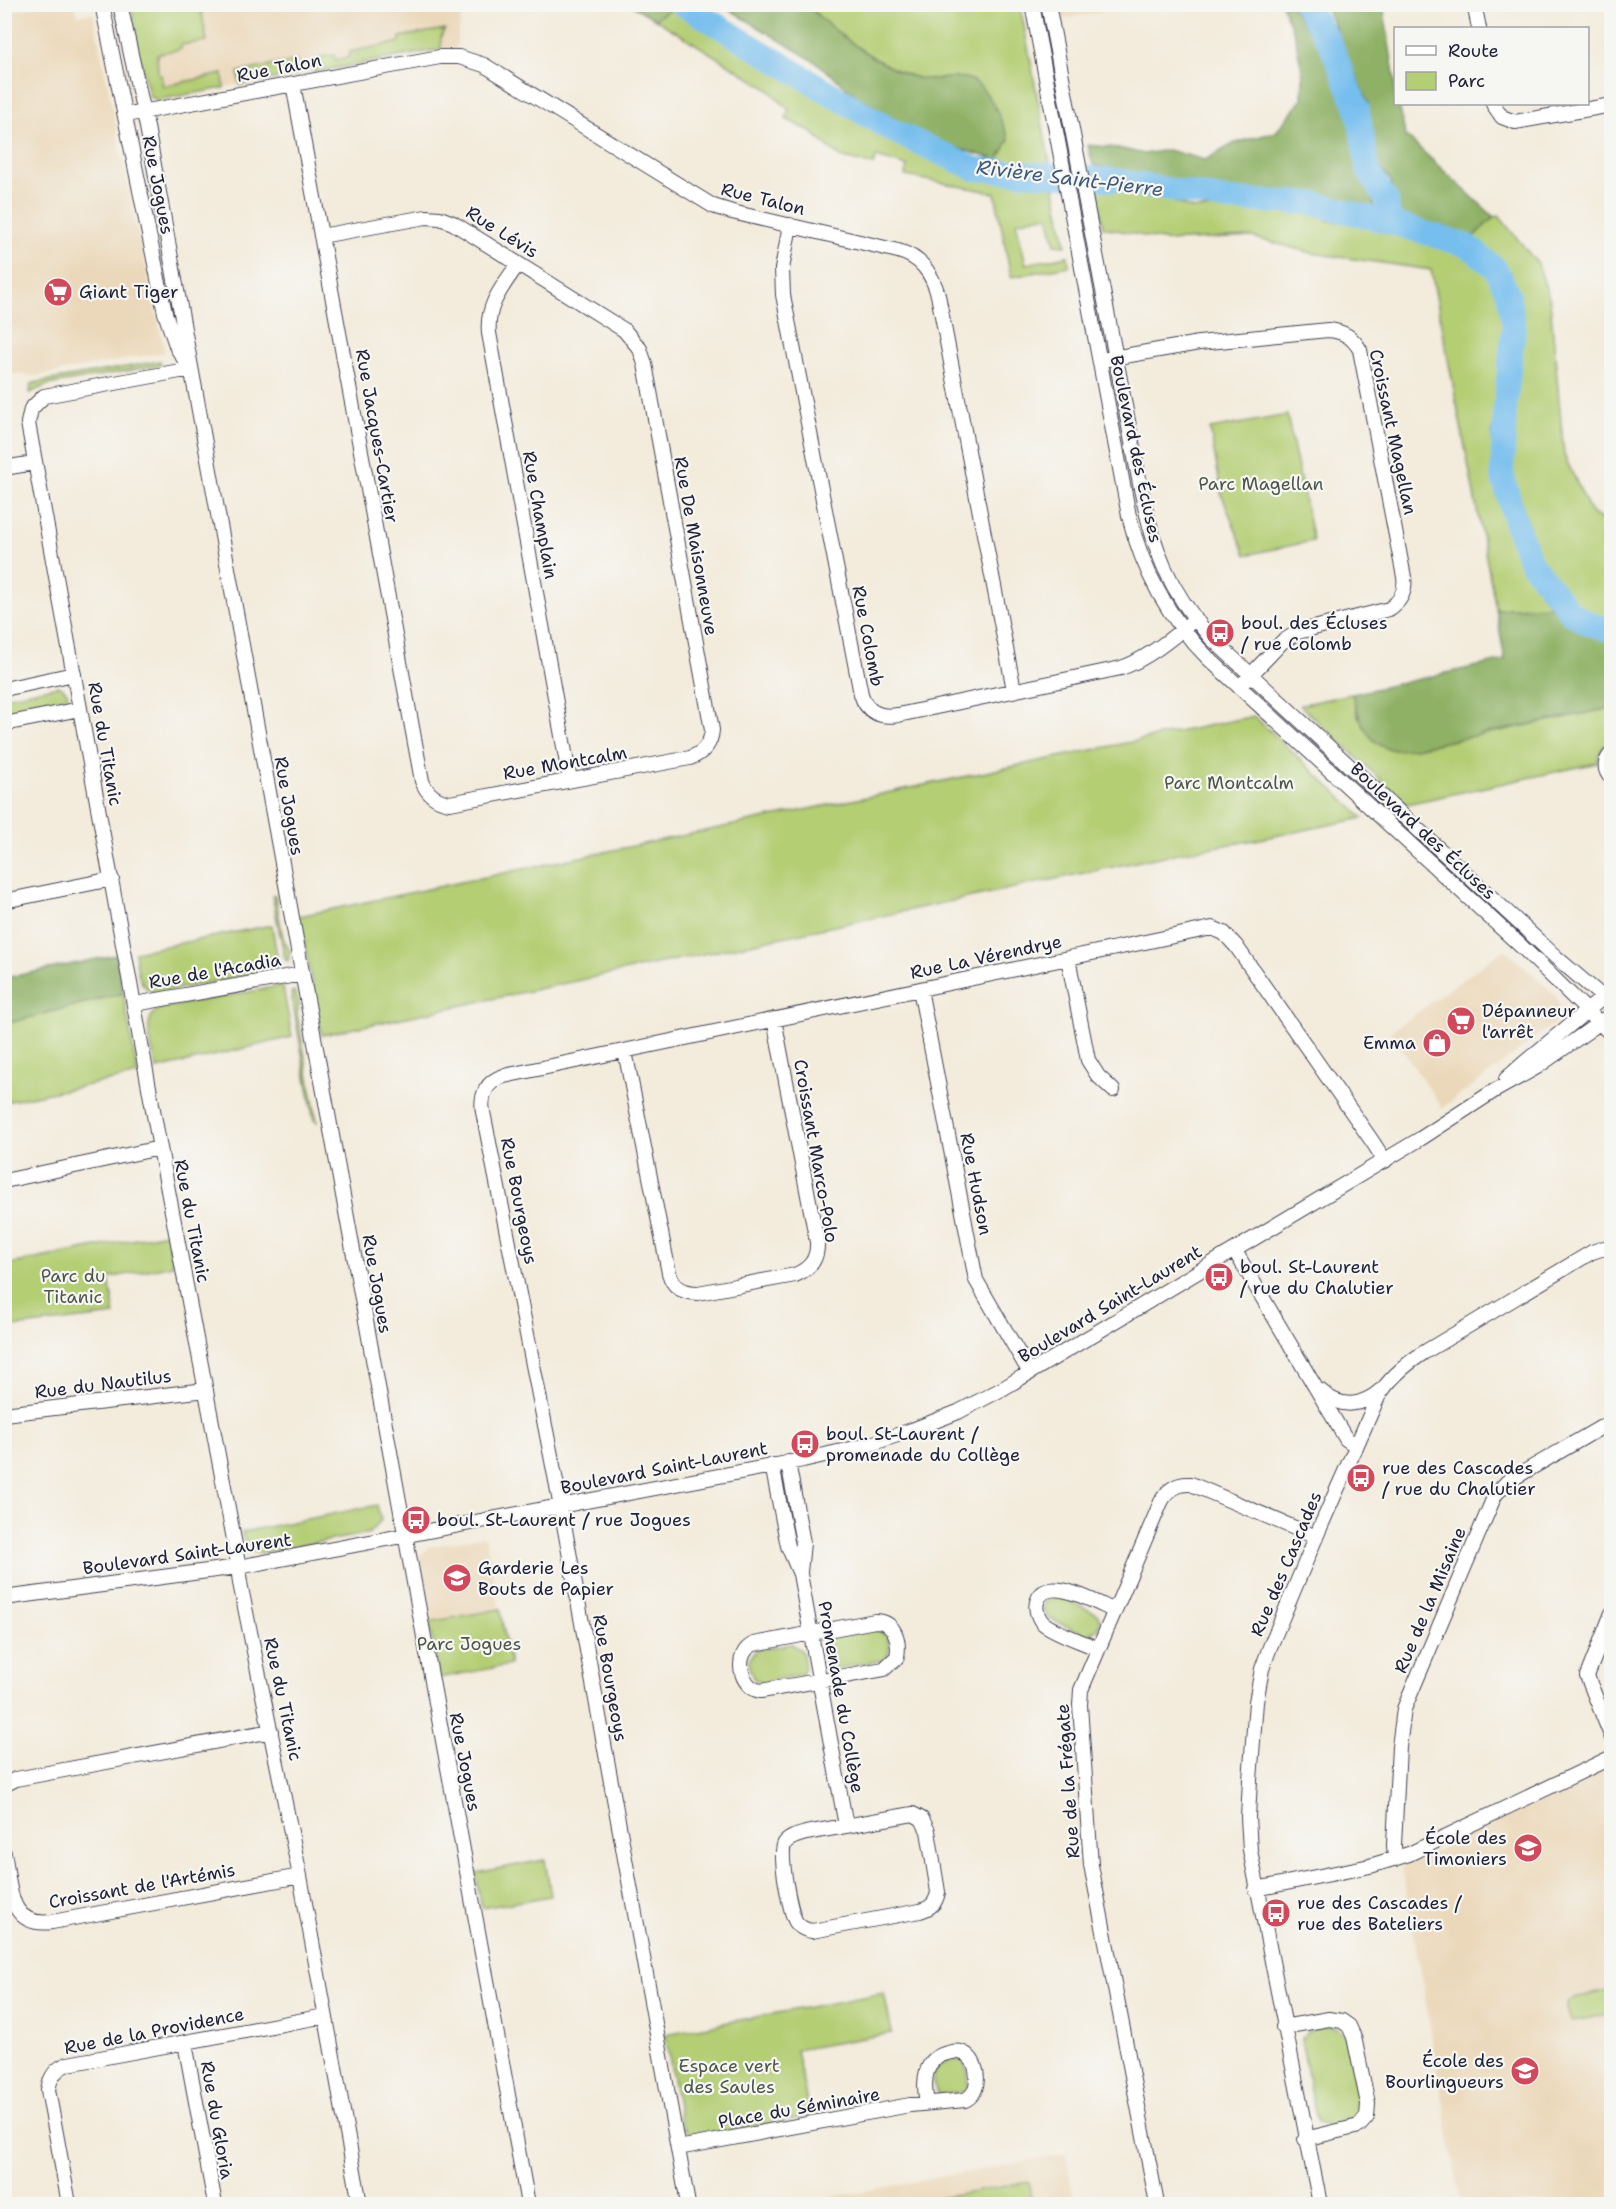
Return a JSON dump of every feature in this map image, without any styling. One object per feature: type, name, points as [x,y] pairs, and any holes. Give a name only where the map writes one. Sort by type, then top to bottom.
[{"type":"street","name":"Rue Jogues","points":[[102,4],[165,313],[177,348],[191,369]]},
{"type":"street","name":"Rue Jogues","points":[[120,4],[144,112],[528,2205]]},
{"type":"street","name":"Boulevard des Écluses","points":[[1032,4],[1128,508],[1138,549],[1155,588],[1182,630],[1208,658],[1522,947],[1611,1035]]},
{"type":"street","name":"Boulevard des Écluses","points":[[1048,4],[1152,537],[1172,585],[1210,637],[1250,675],[1609,998]]},
{"type":"street","points":[[1474,4],[1479,27]]},
{"type":"street","name":"Rue Talon","points":[[126,115],[440,57],[469,59],[484,65],[523,88],[707,203],[732,212],[905,252],[920,262],[931,276],[938,295],[1014,690]]},
{"type":"street","name":"Rue Jacques-Cartier","points":[[293,84],[422,781],[429,793]]},
{"type":"street","points":[[1494,105],[1502,117],[1510,122],[1522,122],[1611,105]]},
{"type":"street","name":"Rue Lévis","points":[[321,236],[426,217],[440,218],[453,223],[624,330],[640,349]]},
{"type":"street","name":"Rue Colomb","points":[[790,225],[782,268],[783,295],[863,699],[868,708],[877,714],[892,716],[1127,666],[1195,619]]},
{"type":"street","name":"Rue Champlain","points":[[518,264],[489,310],[489,333],[570,780]]},
{"type":"street","name":"Croissant Magellan","points":[[1099,361],[1199,343],[1328,330],[1340,332],[1350,338],[1360,350],[1404,577],[1403,593],[1398,602],[1389,609],[1298,632],[1282,642],[1239,686]]},
{"type":"street","name":"Rue De Maisonneuve","points":[[640,349],[712,730],[706,748]]},
{"type":"street","name":"Rue du Titanic","points":[[191,369],[51,394],[39,399],[28,416],[34,463],[160,1148],[238,1568],[300,1876],[360,2205]]},
{"type":"street","points":[[4,468],[34,463]]},
{"type":"street","points":[[4,689],[74,674]]},
{"type":"street","points":[[4,724],[80,709]]},
{"type":"street","name":"Rue Montcalm","points":[[429,793],[438,800],[450,803],[690,758],[706,748]]},
{"type":"street","points":[[1611,753],[1605,764],[1611,779]]},
{"type":"street","points":[[4,901],[112,879]]},
{"type":"street","name":"Rue La Vérendrye","points":[[485,1089],[498,1078],[1212,928],[1224,933],[1249,965],[1385,1161]]},
{"type":"street","points":[[1068,958],[1086,1053],[1098,1076],[1113,1090]]},
{"type":"street","name":"Rue de l'Acadia","points":[[135,1004],[302,974]]},
{"type":"street","name":"Rue Hudson","points":[[920,989],[976,1280],[1030,1372]]},
{"type":"street","name":"Boulevard Saint-Laurent","points":[[1494,1092],[1524,1063],[1588,1011],[1609,998]]},
{"type":"street","name":"Boulevard Saint-Laurent","points":[[4,1598],[238,1568],[772,1466],[861,1447],[920,1428],[972,1405],[1235,1251],[1537,1067],[1611,1014]]},
{"type":"street","name":"Croissant Marco-Polo","points":[[625,1051],[669,1273],[674,1285],[684,1291],[698,1293],[795,1275],[812,1263],[817,1242],[774,1019]]},
{"type":"street","name":"Rue Bourgeoys","points":[[485,1089],[482,1101],[483,1112],[560,1507],[688,2205]]},
{"type":"street","points":[[4,1181],[160,1148]]},
{"type":"street","name":"Rue des Cascades","points":[[1320,2205],[1305,2139],[1250,1850],[1248,1817],[1257,1691],[1270,1647],[1316,1537],[1383,1389],[1404,1366],[1423,1353],[1592,1252],[1599,1249],[1611,1249]]},
{"type":"street","points":[[1235,1251],[1346,1438],[1356,1446]]},
{"type":"street","points":[[1316,1387],[1330,1399],[1345,1404],[1364,1401],[1383,1389]]},
{"type":"street","name":"Rue du Nautilus","points":[[4,1414],[206,1390]]},
{"type":"street","name":"Rue de la Misaine","points":[[1395,1859],[1398,1769],[1404,1709],[1495,1494],[1507,1482],[1611,1421]]},
{"type":"street","name":"Promenade du Collège","points":[[788,1462],[803,1543],[800,1574]]},
{"type":"street","name":"Promenade du Collège","points":[[772,1466],[788,1546],[800,1574],[846,1826]]},
{"type":"street","name":"Rue de la Frégate","points":[[1157,2205],[1090,1859],[1080,1699],[1083,1686],[1161,1502],[1168,1491],[1185,1484],[1197,1486],[1316,1537]]},
{"type":"street","points":[[1098,1649],[1043,1623],[1037,1613],[1037,1601],[1043,1592],[1058,1588],[1115,1611]]},
{"type":"street","points":[[1611,1613],[1587,1676],[1611,1738]]},
{"type":"street","points":[[884,1621],[892,1628],[898,1642],[897,1657],[894,1662],[884,1669],[819,1681],[755,1690],[746,1682],[741,1665],[744,1651],[754,1644],[811,1632],[884,1621]]},
{"type":"street","points":[[4,1785],[16,1779],[271,1731]]},
{"type":"street","points":[[1256,1889],[1395,1859],[1432,1844],[1611,1757]]},
{"type":"street","points":[[906,1815],[919,1816],[928,1831],[933,1858],[938,1887],[935,1903],[920,1911],[824,1929],[807,1930],[798,1925],[792,1913],[782,1858],[783,1846],[797,1835],[846,1826],[906,1815]]},
{"type":"street","name":"Croissant de l'Artémis","points":[[4,1853],[15,1907],[22,1917],[34,1923],[300,1876]]},
{"type":"street","name":"Rue de la Providence","points":[[69,2205],[48,2090],[56,2071],[68,2064],[325,2016]]},
{"type":"street","points":[[1284,2027],[1329,2019],[1342,2021],[1349,2026],[1354,2037],[1368,2104],[1367,2117],[1359,2126],[1346,2131],[1305,2139]]},
{"type":"street","name":"Rue du Gloria","points":[[185,2043],[215,2205]]},
{"type":"street","name":"Place du Séminaire","points":[[678,2148],[927,2103],[962,2101],[973,2095],[976,2079],[973,2064],[968,2056],[962,2052],[951,2052],[940,2055],[932,2062],[925,2077],[927,2103]]},
{"type":"shaded area","points":[[72,4],[79,15],[93,13],[133,210],[165,352],[37,376],[5,373],[4,12],[43,5]]},
{"type":"shaded area","points":[[1060,4],[1138,5],[1063,19]]},
{"type":"shaded area","points":[[198,5],[463,5],[456,49],[435,49],[154,100],[147,92],[138,49],[203,38]]},
{"type":"shaded area","points":[[1505,949],[1556,996],[1559,1005],[1558,1016],[1553,1024],[1442,1108],[1390,1032]]},
{"type":"shaded area","name":"Garderie Les Bouts de Papier","points":[[485,1536],[500,1609],[429,1622],[418,1562],[419,1554],[421,1555],[429,1547]]},
{"type":"shaded area","name":"École des Bourlingueurs","points":[[1611,1767],[1611,2204],[1461,2204],[1402,1867]]},
{"type":"shaded area","points":[[1066,2154],[1075,2204],[792,2204]]},
{"type":"green space","points":[[676,4],[714,21],[860,118],[907,144],[956,165],[1054,185],[1066,245],[1055,244],[1048,215],[1016,222],[1026,264],[1068,256],[1069,266],[1011,277],[995,193],[905,176],[907,166],[876,157],[873,165],[840,157],[810,131],[786,119],[789,110],[768,89],[655,19]]},
{"type":"green space","points":[[131,5],[212,5],[201,9],[207,41],[181,45],[181,49],[157,54],[158,74],[161,75],[163,86],[223,74],[224,88],[157,100],[150,97],[138,53]]},
{"type":"green space","points":[[631,5],[676,5],[655,19]]},
{"type":"green space","points":[[722,5],[807,5],[859,48],[904,73],[924,79],[957,77],[969,79],[983,89],[989,97],[1009,139],[998,160],[950,146],[903,124],[858,97],[817,63]]},
{"type":"green space","points":[[807,5],[1020,5],[1051,169],[998,160],[1009,139],[986,96],[974,82],[957,77],[924,79],[904,73],[858,48]]},
{"type":"green space","points":[[1282,5],[1291,5],[1319,45],[1341,88],[1359,169],[1374,204],[1372,215],[1299,196],[1275,194],[1243,196],[1093,165],[1088,145],[1144,154],[1168,150],[1205,160],[1235,143],[1276,132],[1302,99],[1303,76],[1295,36]]},
{"type":"green space","points":[[1325,5],[1383,5],[1394,74],[1394,105],[1399,105],[1405,135],[1494,217],[1473,237],[1396,215],[1391,181],[1377,165],[1368,103]]},
{"type":"green space","points":[[445,29],[441,37],[441,49],[314,72],[315,63],[322,57],[334,55],[335,60],[349,57],[349,52],[400,42],[400,37]]},
{"type":"green space","points":[[296,61],[297,75],[240,85],[238,72]]},
{"type":"green space","points":[[1097,187],[1141,190],[1193,209],[1265,207],[1287,210],[1307,207],[1317,209],[1328,221],[1365,223],[1444,245],[1466,256],[1495,280],[1502,292],[1509,327],[1498,376],[1498,420],[1492,430],[1497,469],[1508,521],[1525,565],[1537,581],[1542,595],[1550,606],[1496,609],[1431,270],[1312,253],[1252,237],[1166,241],[1103,227]]},
{"type":"green space","points":[[1499,216],[1538,264],[1550,300],[1564,455],[1591,513],[1611,525],[1611,624],[1592,619],[1577,609],[1566,590],[1533,554],[1528,544],[1530,529],[1507,459],[1520,354],[1521,322],[1516,295],[1509,275],[1493,255],[1473,237],[1494,217]]},
{"type":"green space","points":[[160,361],[161,365],[47,385],[30,393],[31,385],[34,383]]},
{"type":"green space","name":"Parc Magellan","points":[[1287,415],[1313,541],[1246,555],[1222,496],[1210,429]]},
{"type":"green space","points":[[1550,606],[1570,623],[1586,632],[1611,637],[1611,708],[1403,750],[1386,748],[1371,738],[1357,712],[1352,694],[1505,660],[1496,609]]},
{"type":"green space","points":[[58,686],[67,692],[68,698],[62,704],[5,716],[5,697]]},
{"type":"green space","points":[[1352,694],[1358,717],[1415,748],[1611,708],[1611,741],[1601,750],[1597,763],[1407,804],[1300,705]]},
{"type":"green space","name":"Parc Montcalm","points":[[1254,716],[1363,818],[1178,853],[322,1035],[299,916]]},
{"type":"green space","points":[[272,895],[275,895],[283,938],[290,951],[288,961],[285,959]]},
{"type":"green space","points":[[272,925],[279,969],[156,993],[141,982],[135,952]]},
{"type":"green space","points":[[116,955],[123,993],[5,1024],[5,978]]},
{"type":"green space","points":[[283,987],[292,1037],[157,1069],[149,1029],[153,1014],[158,1009]]},
{"type":"green space","points":[[294,991],[299,1004],[297,1014],[317,1122],[314,1120],[291,993]]},
{"type":"green space","points":[[123,993],[138,1075],[5,1102],[5,1024]]},
{"type":"green space","name":"Parc du Titanic","points":[[167,1233],[173,1265],[109,1278],[115,1315],[5,1328],[5,1265]]},
{"type":"green space","points":[[377,1505],[381,1520],[370,1530],[370,1533],[259,1553],[249,1549],[242,1532]]},
{"type":"green space","points":[[1055,1596],[1096,1613],[1100,1618],[1099,1628],[1089,1634],[1083,1633],[1050,1619],[1044,1610],[1045,1601]]},
{"type":"green space","name":"Parc Jogues","points":[[500,1609],[510,1665],[439,1678],[429,1622]]},
{"type":"green space","points":[[874,1629],[883,1632],[889,1642],[889,1650],[884,1660],[834,1669],[828,1638]]},
{"type":"green space","points":[[791,1644],[802,1651],[805,1667],[802,1674],[764,1683],[754,1679],[749,1663],[753,1653],[757,1650]]},
{"type":"green space","points":[[545,1860],[551,1896],[482,1908],[475,1873]]},
{"type":"green space","points":[[1607,1991],[1611,1995],[1611,2013],[1573,2022],[1571,2020],[1567,2007],[1568,2001]]},
{"type":"green space","name":"Espace vert des Saules","points":[[884,1993],[892,2033],[796,2050],[810,2116],[699,2136],[690,2134],[681,2123],[665,2034]]},
{"type":"green space","points":[[1327,2026],[1337,2028],[1345,2034],[1361,2108],[1354,2119],[1336,2126],[1322,2125],[1317,2122],[1301,2039],[1307,2032]]},
{"type":"green space","points":[[951,2059],[963,2061],[968,2074],[967,2089],[963,2092],[939,2095],[933,2083],[934,2073],[940,2065]]},
{"type":"green space","points":[[1029,2182],[1033,2204],[907,2204]]},
{"type":"waterway","name":"Rivière Saint-Pierre","points":[[682,4],[891,130],[975,169],[1116,180],[1228,200],[1312,203],[1389,222]]},
{"type":"waterway","points":[[1305,4],[1330,43],[1358,110],[1368,170],[1387,201],[1389,222],[1468,246],[1495,268],[1508,293],[1514,326],[1505,408],[1502,474],[1516,524],[1531,563],[1571,613],[1590,624],[1612,631]]},
{"type":"place","name":"Giant Tiger","points":[[58,292]]},
{"type":"place","name":"boul. des Écluses / rue Colomb","points":[[1220,633]]},
{"type":"place","name":"Dépanneur l'arrêt","points":[[1461,1021]]},
{"type":"place","name":"Emma","points":[[1437,1043]]},
{"type":"place","name":"boul. St-Laurent / rue du Chalutier","points":[[1219,1277]]},
{"type":"place","name":"boul. St-Laurent / promenade du Collège","points":[[805,1444]]},
{"type":"place","name":"rue des Cascades / rue du Chalutier","points":[[1361,1478]]},
{"type":"place","name":"boul. St-Laurent / rue Jogues","points":[[416,1520]]},
{"type":"place","name":"Garderie Les Bouts de Papier","points":[[457,1578]]},
{"type":"place","name":"École des Timoniers","points":[[1528,1848]]},
{"type":"place","name":"rue des Cascades / rue des Bateliers","points":[[1276,1913]]},
{"type":"place","name":"École des Bourlingueurs","points":[[1525,2071]]}]
